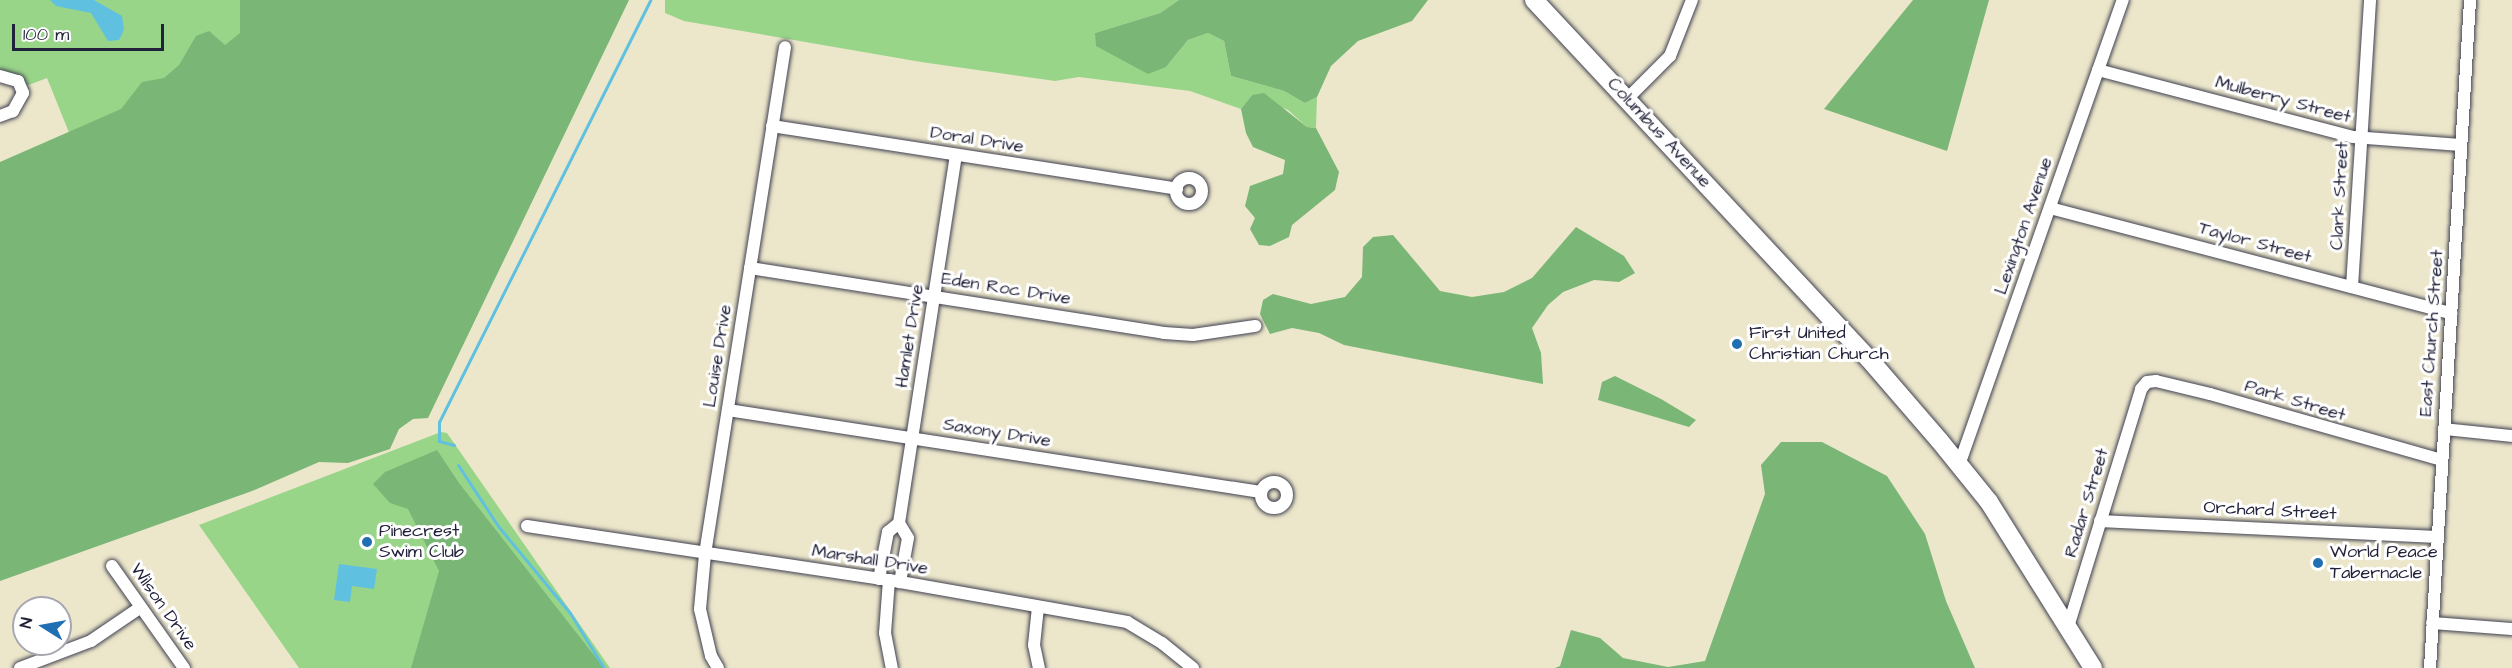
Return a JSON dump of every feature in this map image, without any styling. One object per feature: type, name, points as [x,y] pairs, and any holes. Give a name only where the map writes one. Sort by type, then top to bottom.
[{"type":"main road","name":"Columbus Avenue","points":[[1534,0],[1783,267],[1959,465],[1995,511],[2093,668]]},
{"type":"street","points":[[1627,99],[1670,56],[1692,0]]},
{"type":"street","name":"Lexington Avenue","points":[[1959,465],[2123,0]]},
{"type":"street","name":"Clark Street","points":[[2352,287],[2370,0]]},
{"type":"street","name":"East Church Street","points":[[2430,668],[2470,0]]},
{"type":"street","name":"Louise Drive","points":[[718,668],[711,656],[700,609],[705,554],[785,47]]},
{"type":"street","name":"Mulberry Street","points":[[2098,70],[2361,139],[2461,145]]},
{"type":"street","points":[[0,76],[18,81],[22,93],[13,111],[0,116]]},
{"type":"street","name":"Doral Drive","points":[[772,126],[1177,189]]},
{"type":"street","name":"Hamlet Drive","points":[[889,580],[908,538],[899,523],[956,155]]},
{"type":"street","name":"Taylor Street","points":[[2050,208],[2451,313]]},
{"type":"street","name":"Eden Roc Drive","points":[[750,268],[1184,335],[1256,326]]},
{"type":"street","name":"Park Street","points":[[2141,389],[2147,382],[2156,381],[2442,460]]},
{"type":"street","name":"Radar Street","points":[[2068,627],[2141,389]]},
{"type":"street","name":"Saxony Drive","points":[[728,410],[1261,492]]},
{"type":"street","points":[[2444,429],[2512,435]]},
{"type":"street","name":"Orchard Street","points":[[2100,521],[2438,537]]},
{"type":"street","name":"Hamlet Drive","points":[[892,668],[885,633],[889,580],[888,532],[899,523]]},
{"type":"street","name":"Marshall Drive","points":[[527,526],[889,580],[1127,622],[1162,643],[1193,668]]},
{"type":"street","name":"Wilson Drive","points":[[112,566],[184,668]]},
{"type":"street","points":[[1038,607],[1034,645],[1039,668]]},
{"type":"street","points":[[21,668],[90,641],[141,608]]},
{"type":"street","points":[[2433,624],[2512,629]]},
{"type":"green space","points":[[0,0],[248,0],[270,57],[70,135],[47,78],[26,86],[0,72]]},
{"type":"green space","points":[[240,0],[629,0],[428,418],[413,419],[399,429],[390,449],[348,463],[319,462],[252,491],[0,581],[0,162],[121,109],[142,82],[164,78],[179,65],[196,36],[209,31],[225,45],[240,33]]},
{"type":"green space","points":[[665,0],[1179,0],[1160,13],[1095,33],[1166,67],[1188,40],[1208,33],[1224,41],[1231,76],[1284,91],[1305,103],[1317,97],[1316,128],[1307,127],[1288,110],[1252,95],[1241,109],[1190,91],[1079,77],[1055,81],[921,62],[684,21],[665,13]]},
{"type":"green space","points":[[1179,0],[1428,0],[1412,21],[1358,41],[1331,66],[1317,97],[1305,103],[1284,91],[1231,76],[1224,41],[1208,33],[1188,40],[1166,67],[1148,74],[1096,46],[1095,33],[1160,13]]},
{"type":"green space","points":[[1913,0],[1989,0],[1947,151],[1824,109]]},
{"type":"green space","points":[[1264,93],[1307,127],[1316,128],[1339,172],[1335,190],[1292,225],[1289,237],[1270,246],[1259,245],[1250,229],[1255,218],[1245,206],[1250,186],[1283,174],[1285,160],[1253,147],[1246,133],[1241,109],[1252,95]]},
{"type":"green space","points":[[1576,227],[1624,256],[1635,273],[1619,282],[1594,280],[1563,292],[1548,305],[1532,328],[1541,353],[1543,384],[1344,345],[1319,333],[1292,328],[1270,334],[1260,314],[1263,300],[1273,294],[1311,304],[1345,297],[1362,277],[1363,247],[1373,237],[1393,235],[1440,291],[1472,297],[1504,292],[1532,278]]},
{"type":"green space","points":[[1615,376],[1696,420],[1689,427],[1598,400],[1602,382]]},
{"type":"green space","name":"Pinecrest Swim Club","points":[[441,432],[447,433],[610,668],[299,668],[199,525]]},
{"type":"green space","points":[[1781,442],[1822,442],[1887,476],[1925,534],[1946,601],[1975,668],[1555,668],[1560,666],[1571,630],[1600,638],[1623,658],[1668,667],[1705,661],[1765,494],[1761,465]]},
{"type":"green space","points":[[437,450],[459,483],[604,668],[411,668],[439,571],[408,509],[390,503],[373,484],[385,472]]},
{"type":"water","points":[[50,0],[94,0],[122,16],[124,30],[119,40],[108,41],[91,13],[56,6]]},
{"type":"water","points":[[339,564],[377,569],[374,589],[352,586],[350,602],[334,600]]},
{"type":"waterway","points":[[454,445],[439,441],[439,422],[650,0]]},
{"type":"waterway","points":[[458,465],[498,526],[570,613],[604,668]]},
{"type":"place","name":"First United Christian Church","points":[[1737,344]]},
{"type":"place","name":"Pinecrest Swim Club","points":[[367,542]]},
{"type":"place","name":"World Peace Tabernacle","points":[[2318,563]]}]
